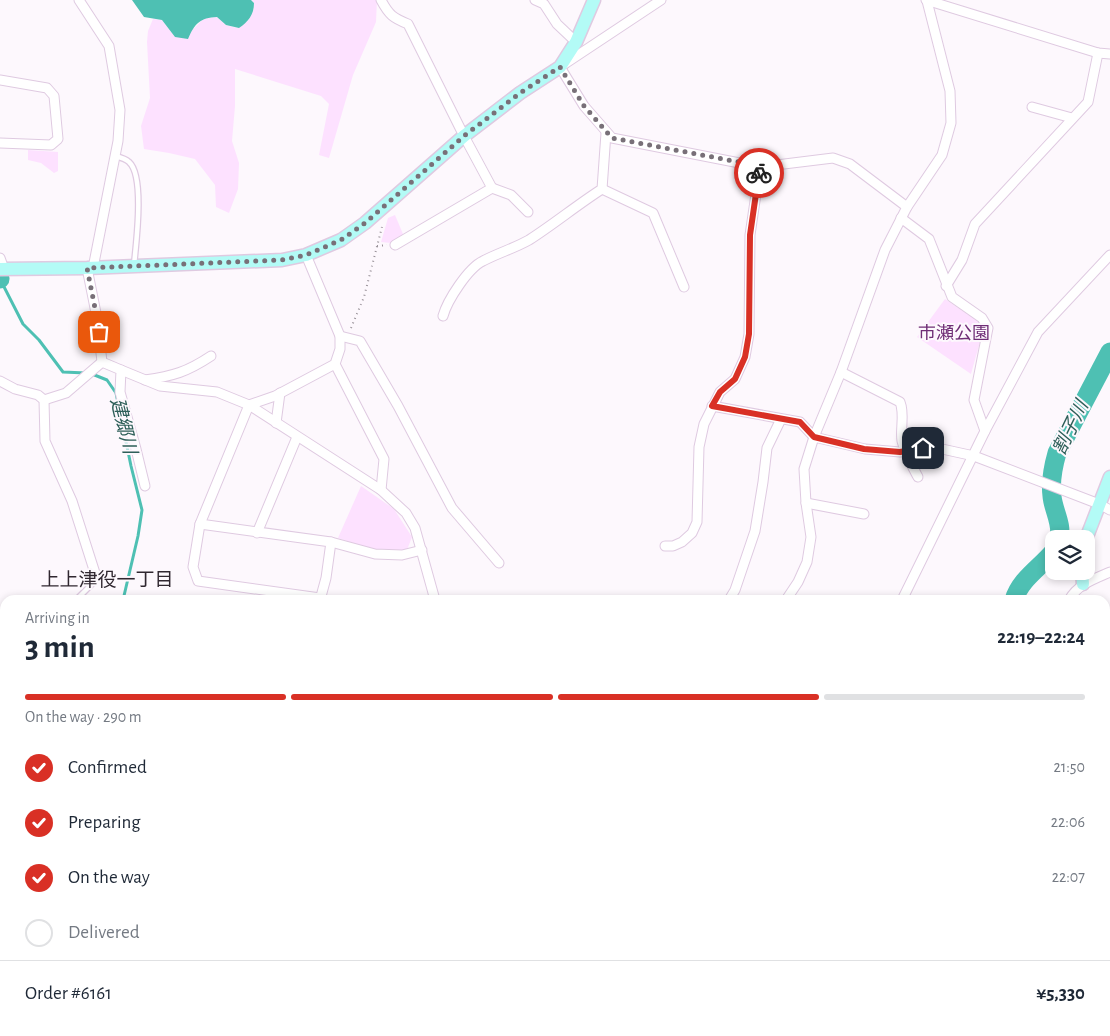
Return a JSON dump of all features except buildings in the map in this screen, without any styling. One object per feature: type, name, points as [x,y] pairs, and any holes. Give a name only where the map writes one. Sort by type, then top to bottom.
[{"type":"street","points":[[79,0],[109,46],[120,110],[115,156],[90,268],[97,318],[100,364]]},
{"type":"street","points":[[535,0],[544,4],[557,24],[576,42]]},
{"type":"street","points":[[560,67],[576,42],[594,0]]},
{"type":"street","points":[[1,265],[90,268],[282,260],[306,255],[341,240],[365,223],[464,136],[520,93],[661,0]]},
{"type":"street","points":[[926,0],[1098,53],[1110,54]]},
{"type":"street","points":[[789,595],[798,582],[807,562],[811,537],[804,469],[814,437],[841,372],[879,267],[907,207],[942,155],[952,123],[950,91],[926,0]]},
{"type":"street","points":[[383,1],[394,18],[408,24],[492,188],[511,195],[528,212]]},
{"type":"street","points":[[946,286],[962,260],[975,224],[1088,102],[1098,53]]},
{"type":"street","points":[[560,67],[584,106],[612,138],[760,166],[833,158],[850,164],[907,207]]},
{"type":"street","points":[[0,80],[47,88],[54,96],[58,139],[51,145],[0,143]]},
{"type":"street","points":[[1032,107],[1072,118]]},
{"type":"street","points":[[602,189],[606,133]]},
{"type":"street","points":[[666,546],[673,546],[682,542],[692,534],[697,522],[698,448],[704,424],[720,392],[735,379],[745,357],[749,334],[750,235],[760,166]]},
{"type":"street","points":[[396,245],[492,188]]},
{"type":"street","points":[[602,189],[653,213],[684,287]]},
{"type":"street","points":[[443,316],[446,306],[459,286],[480,262],[527,240],[568,210],[602,189]]},
{"type":"street","points":[[901,218],[929,239],[946,286],[952,297],[982,318],[988,328],[974,400],[985,431]]},
{"type":"street","points":[[293,595],[198,581],[193,567],[200,524],[249,405],[280,393],[334,364],[340,349],[344,336],[306,255]]},
{"type":"street","points":[[904,595],[985,431],[1038,332],[1110,255]]},
{"type":"street","points":[[344,336],[360,341],[398,406],[452,508],[499,563]]},
{"type":"street","points":[[144,380],[171,376],[197,365],[211,356]]},
{"type":"street","points":[[100,364],[121,370],[160,386],[217,392],[249,405],[381,490],[406,513],[415,528],[434,595]]},
{"type":"street","points":[[44,400],[66,393],[100,364]]},
{"type":"street","points":[[334,364],[384,459],[381,490]]},
{"type":"street","points":[[121,370],[120,392],[145,486]]},
{"type":"street","points":[[841,372],[900,402],[902,409],[902,440],[909,462],[918,477]]},
{"type":"street","points":[[0,381],[15,389],[38,395],[44,400],[45,442],[72,501],[95,573]]},
{"type":"street","points":[[276,422],[280,393]]},
{"type":"street","points":[[712,406],[800,422],[814,437],[864,449],[906,451],[933,447],[974,456],[1104,507]]},
{"type":"street","points":[[732,595],[755,531],[764,482],[767,448],[781,418]]},
{"type":"street","points":[[257,533],[297,437]]},
{"type":"street","points":[[1091,530],[1104,507],[1110,477]]},
{"type":"street","points":[[806,503],[864,514]]},
{"type":"street","points":[[200,524],[331,542],[375,554],[402,555],[422,550]]},
{"type":"street","points":[[321,595],[326,578],[331,542]]},
{"type":"street","points":[[1095,575],[1110,572]]},
{"type":"street","points":[[1072,595],[1082,580]]},
{"type":"lane","points":[[115,156],[129,162],[136,172],[139,197],[134,266]]},
{"type":"lane","points":[[81,595],[95,581],[95,573]]},
{"type":"path","points":[[344,336],[364,297],[389,201]]},
{"type":"green space","points":[[251,0],[377,0],[376,22],[353,75],[329,158],[319,155],[329,104],[321,96],[235,69],[235,106],[232,141],[239,163],[238,189],[229,213],[216,207],[215,185],[195,159],[144,149],[141,126],[150,98],[148,31],[153,19],[162,20],[175,37],[192,30],[202,20],[211,17],[217,17],[226,25],[238,28],[252,15],[254,3]]},
{"type":"green space","points":[[28,150],[58,152],[58,171],[54,173],[41,163],[28,160]]},
{"type":"green space","points":[[395,215],[403,234],[391,243],[381,242],[388,218]]},
{"type":"green space","name":"市瀬公園","points":[[945,299],[979,322],[983,331],[971,374],[917,337]]},
{"type":"green space","points":[[361,486],[394,509],[412,537],[407,550],[374,550],[338,538]]},
{"type":"shaded area","points":[[132,0],[251,0],[254,3],[250,18],[239,28],[226,25],[217,17],[206,19],[196,25],[188,39],[175,37],[162,20],[144,17]]},
{"type":"waterway","name":"建郷川","points":[[0,279],[23,324],[39,340],[63,372],[86,373]]},
{"type":"waterway","name":"割子川","points":[[1060,530],[1051,490],[1052,474],[1057,453],[1110,352]]},
{"type":"waterway","name":"建郷川","points":[[92,374],[107,380],[116,393],[142,510],[124,595]]},
{"type":"waterway","name":"割子川","points":[[1016,595],[1026,579],[1045,561]]},
{"type":"way so far","points":[[99,332],[87,268],[282,260],[306,255],[341,240],[365,223],[464,136],[520,93],[560,67],[584,106],[612,138],[760,166],[759,173]]},
{"type":"district","name":"上上津役一丁目","points":[[107,580]]},
{"type":"route","points":[[759,173],[750,235],[749,334],[745,357],[735,379],[720,392],[712,406],[800,422],[814,437],[864,449],[900,452],[923,448]]}]
